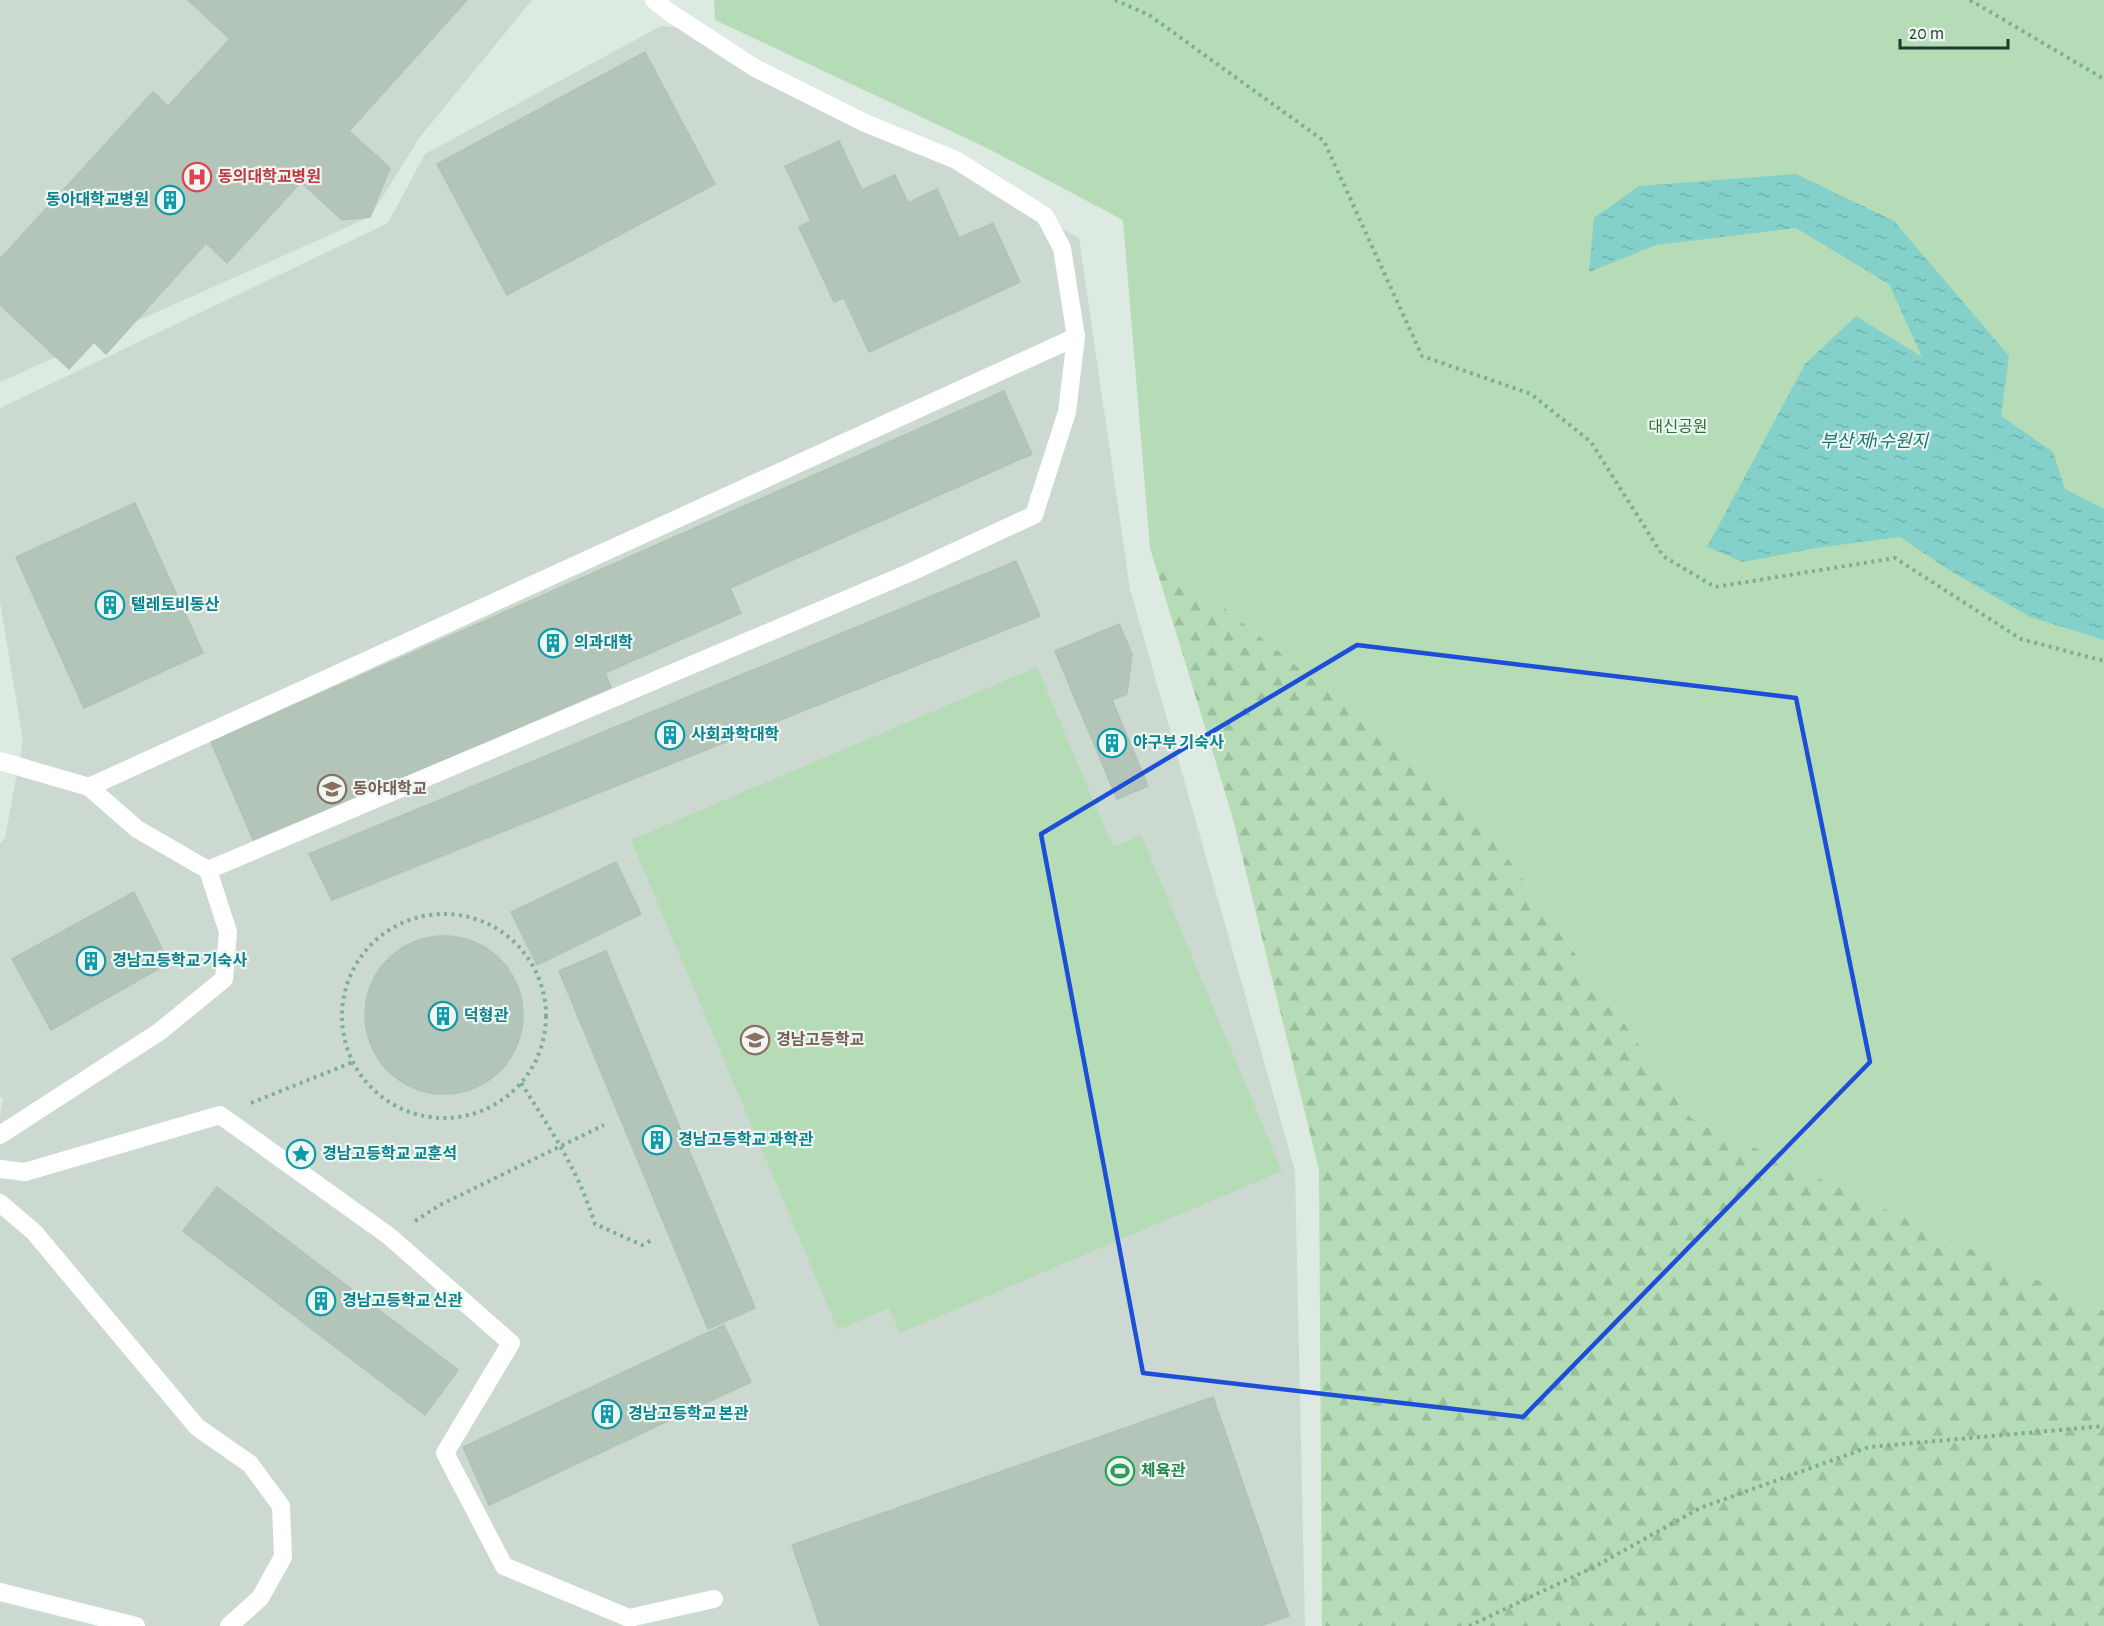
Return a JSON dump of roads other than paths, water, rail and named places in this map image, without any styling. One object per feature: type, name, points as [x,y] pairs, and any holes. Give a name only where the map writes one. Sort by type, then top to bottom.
[{"type":"lane","points":[[208,870],[911,572],[1034,515],[1067,412],[1076,337],[1062,248],[1045,216],[956,160],[865,123],[755,68],[654,0]]},
{"type":"lane","points":[[89,787],[1076,337]]},
{"type":"lane","points":[[0,761],[89,787],[137,829],[208,870],[228,932],[224,979],[159,1032],[0,1135]]},
{"type":"lane","points":[[0,1169],[25,1172],[220,1115],[389,1236],[511,1343],[445,1453],[504,1566],[629,1618],[714,1599]]},
{"type":"lane","points":[[0,1203],[34,1232],[197,1427],[250,1464],[281,1506],[283,1557],[260,1598],[229,1626]]},
{"type":"lane","points":[[0,1592],[136,1626]]},
{"type":"water","name":"부산 제1수원지","points":[[1796,174],[1894,221],[2009,356],[2001,416],[2053,452],[2065,489],[2104,509],[2104,640],[2030,617],[1949,570],[1900,537],[1816,548],[1743,562],[1707,547],[1805,364],[1856,316],[1922,357],[1889,284],[1796,228],[1656,245],[1589,272],[1594,218],[1639,186]]},
{"type":"place","name":"동의대학교병원","points":[[197,177]]},
{"type":"place","name":"동아대학교병원","points":[[170,200]]},
{"type":"place","name":"텔레토비동산","points":[[110,605]]},
{"type":"place","name":"의과대학","points":[[553,643]]},
{"type":"place","name":"사회과학대학","points":[[670,735]]},
{"type":"place","name":"야구부 기숙사","points":[[1112,743]]},
{"type":"place","name":"동아대학교","points":[[332,789]]},
{"type":"place","name":"경남고등학교 기숙사","points":[[91,961]]},
{"type":"place","name":"덕형관","points":[[443,1016]]},
{"type":"place","name":"경남고등학교","points":[[755,1040]]},
{"type":"place","name":"경남고등학교 과학관","points":[[657,1140]]},
{"type":"place","name":"경남고등학교 교훈석","points":[[301,1154]]},
{"type":"place","name":"경남고등학교 신관","points":[[321,1301]]},
{"type":"place","name":"경남고등학교 본관","points":[[607,1414]]},
{"type":"place","name":"체육관","points":[[1120,1471]]},
{"type":"park label","name":"대신공원","points":[[1678,427]]}]
